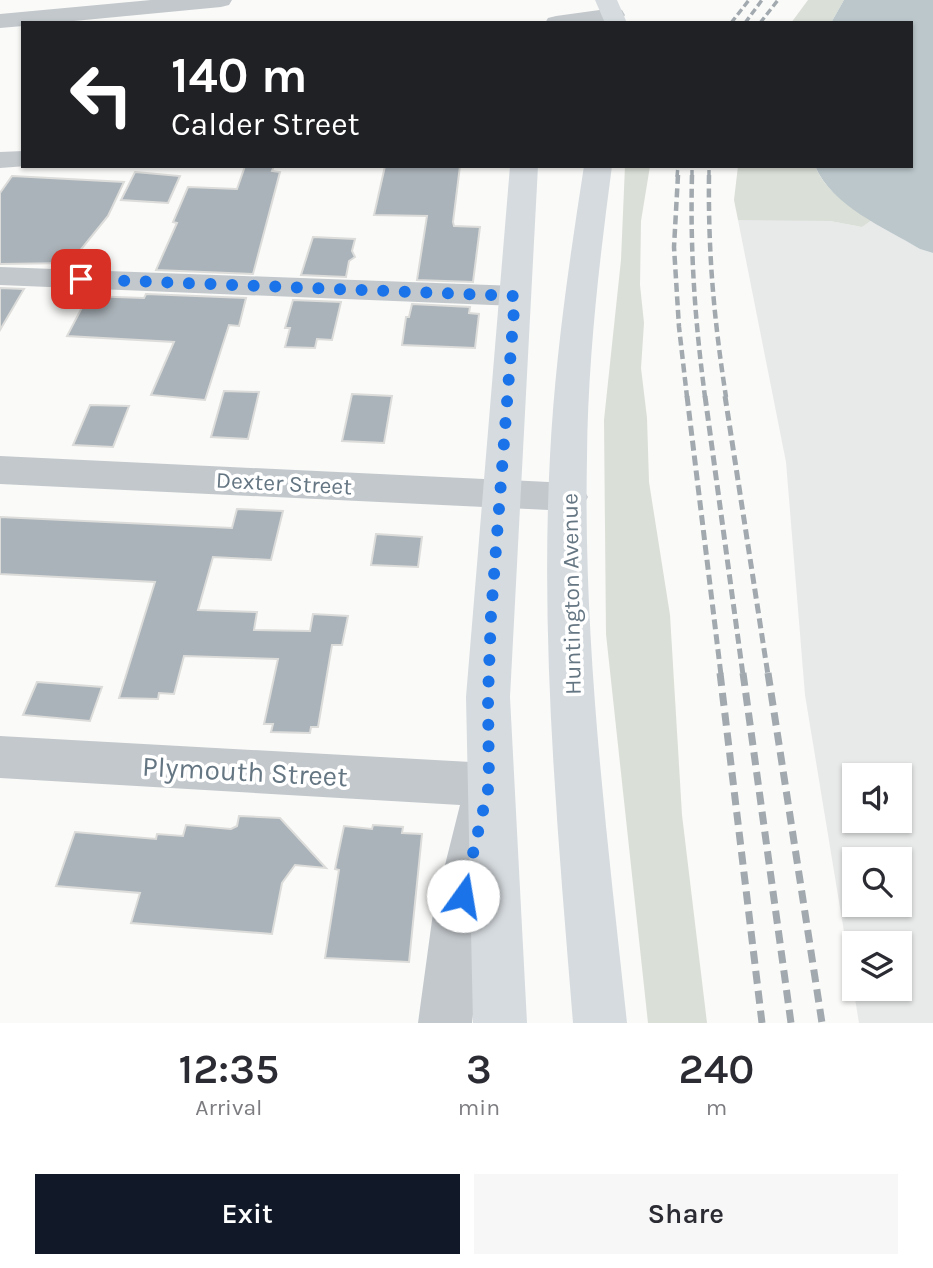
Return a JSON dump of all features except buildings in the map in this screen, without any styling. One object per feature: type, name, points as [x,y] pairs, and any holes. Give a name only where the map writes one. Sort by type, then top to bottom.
[{"type":"main road","points":[[500,1023],[489,785],[489,668],[524,168]]},
{"type":"main road","name":"Huntington Avenue","points":[[598,168],[572,377],[569,608],[574,735],[600,1023]]},
{"type":"street","points":[[0,21],[156,3],[206,8]]},
{"type":"street","points":[[570,21],[611,15]]},
{"type":"street","points":[[0,160],[21,159]]},
{"type":"street","points":[[0,276],[515,296]]},
{"type":"street","name":"Dexter Street","points":[[0,470],[569,497]]},
{"type":"street","name":"Plymouth Street","points":[[0,757],[489,785]]},
{"type":"street","points":[[445,1023],[459,913],[489,785]]},
{"type":"shaded area","points":[[808,0],[844,0],[832,21],[792,21]]},
{"type":"shaded area","points":[[844,0],[933,0],[933,253],[920,249],[861,215],[834,193],[816,168],[913,168],[913,21],[832,21]]},
{"type":"shaded area","points":[[625,168],[650,168],[641,221],[640,285],[644,323],[641,368],[647,418],[649,482],[670,615],[682,815],[707,1023],[648,1023],[606,634],[604,420],[621,260]]},
{"type":"shaded area","points":[[738,168],[816,168],[832,191],[872,220],[862,227],[830,221],[738,220],[734,200]]},
{"type":"shaded area","points":[[738,220],[830,221],[862,227],[872,220],[920,249],[933,253],[933,1023],[859,1023],[855,1001],[912,1001],[912,931],[844,931],[805,695],[786,462]]},
{"type":"railway","points":[[733,21],[749,0]]},
{"type":"railway","points":[[746,21],[762,0]]},
{"type":"railway","points":[[762,21],[778,0]]},
{"type":"railway","points":[[677,177],[678,168]]},
{"type":"railway","points":[[692,168],[694,286],[705,397]]},
{"type":"railway","points":[[709,168],[709,175]]},
{"type":"railway","points":[[678,175],[674,247],[687,397]]},
{"type":"railway","points":[[709,175],[713,286],[726,397]]},
{"type":"railway","points":[[687,396],[721,675]]},
{"type":"railway","points":[[705,396],[743,675]]},
{"type":"railway","points":[[725,396],[768,675]]},
{"type":"railway","points":[[720,673],[762,1023]]},
{"type":"railway","points":[[743,673],[791,1023]]},
{"type":"railway","points":[[768,673],[822,1023]]},
{"type":"route","points":[[81,279],[515,296],[491,615],[489,785],[463,896]]}]
